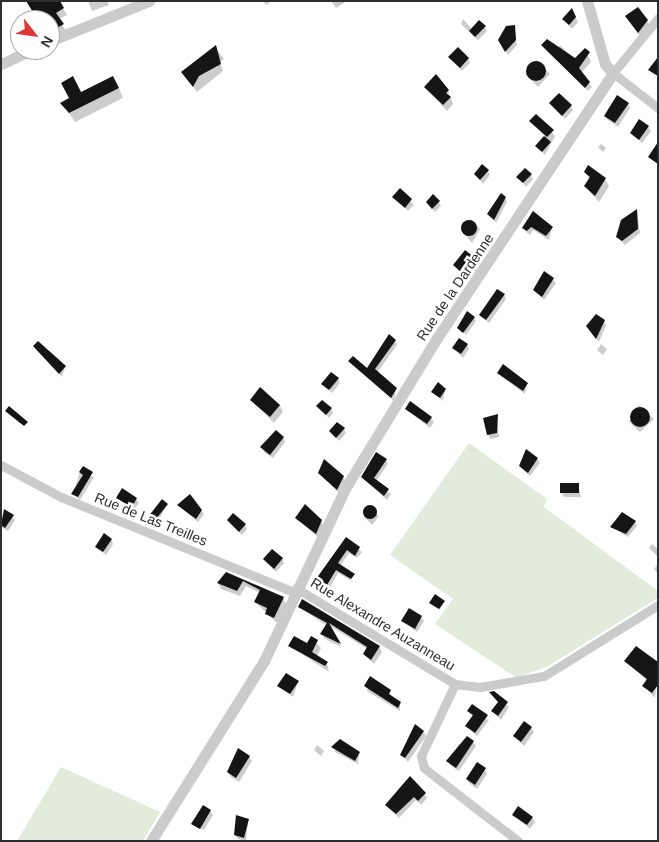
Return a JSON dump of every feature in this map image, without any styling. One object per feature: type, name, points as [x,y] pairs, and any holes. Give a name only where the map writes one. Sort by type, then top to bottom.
[{"type":"street","points":[[60,37],[149,1]]},
{"type":"street","points":[[587,1],[606,64],[613,73],[658,108]]},
{"type":"street","points":[[613,73],[658,18]]},
{"type":"street","name":"Rue de la Dardenne","points":[[151,841],[264,661],[295,590],[346,487],[437,338],[613,73]]},
{"type":"street","name":"Rue de Las Treilles","points":[[1,465],[68,500],[295,590]]},
{"type":"street","name":"Rue Alexandre Auzanneau","points":[[295,590],[455,684]]},
{"type":"street","points":[[518,841],[424,768],[421,756],[455,684],[504,687],[544,676],[658,605]]},
{"type":"green space","points":[[469,443],[547,499],[544,507],[658,591],[658,598],[548,666],[517,678],[435,624],[453,599],[390,555]]},
{"type":"green space","points":[[61,767],[160,812],[143,841],[17,841]]},
{"type":"building","points":[[26,1],[60,1],[64,8],[60,10],[32,10]]},
{"type":"building","points":[[638,7],[648,20],[638,33],[625,16]]},
{"type":"building","points":[[572,8],[576,17],[569,25],[562,19]]},
{"type":"building","points":[[479,20],[486,26],[475,37],[469,31]]},
{"type":"building","points":[[515,25],[516,40],[505,52],[498,40],[506,26]]},
{"type":"building","points":[[547,39],[575,58],[585,48],[590,52],[579,68],[590,82],[585,88],[541,45]]},
{"type":"building","points":[[216,45],[221,64],[199,76],[193,87],[181,72]]},
{"type":"building","points":[[458,47],[469,58],[460,68],[448,57]]},
{"type":"building","points":[[658,57],[658,76],[648,70]]},
{"type":"building","points":[[536,61],[543,64],[546,71],[543,78],[536,81],[529,78],[526,71],[529,64]]},
{"type":"building","points":[[436,74],[449,90],[446,93],[451,97],[443,105],[424,87]]},
{"type":"building","points":[[73,76],[81,92],[113,76],[119,88],[69,113],[60,103],[69,98],[61,83]]},
{"type":"building","points":[[559,93],[572,105],[562,116],[549,103]]},
{"type":"building","points":[[617,95],[629,103],[615,123],[604,116]]},
{"type":"building","points":[[536,114],[554,130],[547,137],[529,121]]},
{"type":"building","points":[[639,119],[649,126],[639,140],[630,133]]},
{"type":"building","points":[[544,136],[551,142],[542,152],[535,146]]},
{"type":"building","points":[[658,142],[658,164],[648,157]]},
{"type":"building","points":[[482,164],[489,170],[480,180],[474,174]]},
{"type":"building","points":[[588,165],[606,178],[595,196],[584,186],[590,177],[584,172]]},
{"type":"building","points":[[525,168],[532,174],[523,183],[516,177]]},
{"type":"building","points":[[400,188],[412,199],[405,208],[392,197]]},
{"type":"building","points":[[501,193],[506,197],[494,220],[487,214]]},
{"type":"building","points":[[433,194],[440,201],[432,209],[426,202]]},
{"type":"building","points":[[637,209],[638,229],[622,241],[616,237],[621,220]]},
{"type":"building","points":[[533,211],[553,227],[546,236],[531,227],[527,231],[522,228]]},
{"type":"building","points":[[466,220],[472,220],[477,225],[475,234],[466,236],[461,231],[461,225]]},
{"type":"building","points":[[465,250],[479,261],[474,269],[467,264],[461,272],[453,265]]},
{"type":"building","points":[[544,271],[554,278],[542,297],[533,290]]},
{"type":"building","points":[[497,289],[505,294],[486,320],[479,315]]},
{"type":"building","points":[[467,311],[475,317],[463,333],[457,328]]},
{"type":"building","points":[[596,314],[605,320],[596,339],[586,326]]},
{"type":"building","points":[[389,334],[396,340],[375,369],[397,388],[391,398],[348,361],[353,356],[367,368]]},
{"type":"building","points":[[459,338],[468,344],[461,354],[452,348]]},
{"type":"building","points":[[38,341],[66,366],[59,374],[33,346]]},
{"type":"building","points":[[503,364],[528,383],[523,391],[497,373]]},
{"type":"building","points":[[331,372],[339,378],[329,390],[321,384]]},
{"type":"building","points":[[438,382],[446,389],[440,398],[431,392]]},
{"type":"building","points":[[260,387],[280,405],[270,417],[250,400]]},
{"type":"building","points":[[322,400],[332,408],[326,415],[316,406]]},
{"type":"building","points":[[410,401],[432,417],[427,424],[405,409]]},
{"type":"building","points":[[9,406],[28,422],[24,426],[5,411]]},
{"type":"building","points":[[640,407],[647,410],[650,417],[647,424],[640,427],[633,424],[630,417],[633,410]]},
{"type":"building","points":[[498,414],[497,433],[487,435],[483,418]]},
{"type":"building","points":[[337,422],[345,428],[336,438],[329,431]]},
{"type":"building","points":[[276,430],[284,437],[270,455],[260,447]]},
{"type":"building","points":[[526,449],[538,458],[528,473],[519,466]]},
{"type":"building","points":[[376,452],[387,459],[374,478],[389,489],[384,496],[361,477]]},
{"type":"building","points":[[324,459],[344,476],[337,490],[318,473]]},
{"type":"building","points":[[83,466],[93,472],[78,497],[71,494],[83,475],[79,472]]},
{"type":"building","points":[[560,483],[579,483],[579,493],[560,493]]},
{"type":"building","points":[[122,488],[137,498],[132,507],[116,498]]},
{"type":"building","points":[[190,494],[202,510],[196,519],[177,505]]},
{"type":"building","points":[[162,499],[168,504],[156,519],[148,517]]},
{"type":"building","points":[[305,504],[322,520],[316,534],[295,518]]},
{"type":"building","points":[[370,505],[375,507],[377,512],[375,517],[370,519],[365,517],[363,512],[365,507]]},
{"type":"building","points":[[4,509],[14,515],[5,528],[1,525]]},
{"type":"building","points":[[622,512],[636,521],[626,534],[610,527]]},
{"type":"building","points":[[233,513],[246,524],[239,532],[227,520]]},
{"type":"building","points":[[104,533],[112,539],[103,552],[95,547]]},
{"type":"building","points":[[346,537],[360,547],[355,556],[347,550],[338,563],[355,574],[351,579],[336,570],[324,590],[315,585],[316,579]]},
{"type":"building","points":[[272,549],[283,558],[274,569],[263,559]]},
{"type":"building","points":[[226,572],[284,597],[274,618],[265,614],[267,608],[254,602],[260,590],[243,581],[237,591],[217,583]]},
{"type":"building","points":[[435,594],[445,601],[439,609],[429,603]]},
{"type":"building","points":[[302,599],[380,646],[371,660],[363,654],[367,647],[329,623],[341,644],[320,634],[327,623],[298,607]]},
{"type":"building","points":[[409,608],[422,616],[415,629],[401,621]]},
{"type":"building","points":[[294,636],[307,643],[311,636],[318,640],[312,652],[328,662],[325,666],[288,646]]},
{"type":"building","points":[[636,646],[658,662],[658,685],[652,693],[642,686],[647,679],[624,661]]},
{"type":"building","points":[[286,673],[299,681],[290,694],[277,686]]},
{"type":"building","points":[[370,676],[391,690],[389,694],[401,702],[398,708],[364,686]]},
{"type":"building","points":[[494,691],[508,702],[498,716],[491,711],[498,702],[489,692]]},
{"type":"building","points":[[472,704],[488,715],[475,733],[465,726],[473,715],[467,711]]},
{"type":"building","points":[[524,721],[532,727],[521,742],[513,736]]},
{"type":"building","points":[[415,724],[424,731],[405,758],[400,755]]},
{"type":"building","points":[[467,736],[474,741],[456,768],[446,761]]},
{"type":"building","points":[[340,739],[360,752],[355,761],[331,747]]},
{"type":"building","points":[[238,748],[250,756],[236,778],[227,772]]},
{"type":"building","points":[[477,762],[486,768],[475,785],[466,779]]},
{"type":"building","points":[[410,776],[426,793],[418,801],[414,797],[396,814],[385,805]]},
{"type":"building","points":[[203,805],[211,810],[200,829],[191,824]]},
{"type":"building","points":[[518,806],[533,817],[527,825],[512,815]]},
{"type":"building","points":[[236,815],[249,819],[244,838],[234,835]]}]
